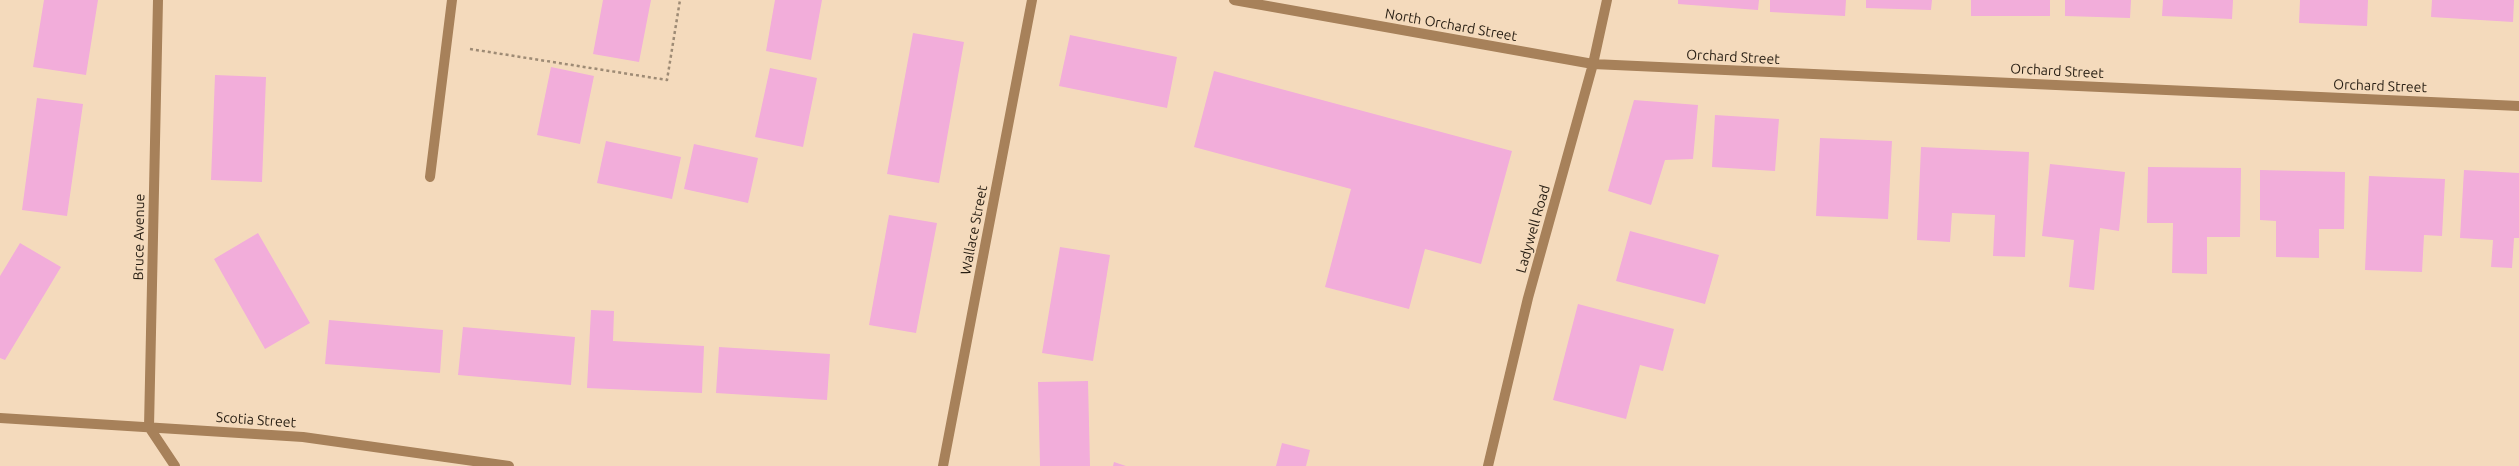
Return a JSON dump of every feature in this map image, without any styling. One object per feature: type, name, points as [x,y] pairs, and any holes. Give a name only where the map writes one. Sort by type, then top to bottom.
[{"type":"street","name":"Bruce Avenue","points":[[149,427],[158,0]]},
{"type":"street","points":[[430,177],[452,0]]},
{"type":"street","name":"Wallace Street","points":[[943,466],[1032,0]]},
{"type":"street","name":"North Orchard Street","points":[[1234,0],[1593,64]]},
{"type":"street","name":"Ladywell Road","points":[[1488,466],[1528,298],[1593,64],[1607,0]]},
{"type":"street","name":"Orchard Street","points":[[1593,64],[2519,106]]},
{"type":"street","name":"Scotia Street","points":[[0,418],[303,438],[509,466]]},
{"type":"street","points":[[149,427],[175,466]]},
{"type":"path","points":[[446,44],[482,52],[667,80],[680,0]]},
{"type":"building","points":[[44,0],[98,0],[86,75],[33,67]]},
{"type":"building","points":[[603,0],[651,0],[639,62],[593,54]]},
{"type":"building","points":[[775,0],[822,0],[811,60],[766,51]]},
{"type":"building","points":[[1678,0],[1759,0],[1758,10],[1678,4]]},
{"type":"building","points":[[1770,0],[1846,0],[1845,16],[1770,12]]},
{"type":"building","points":[[1866,0],[1932,0],[1931,10],[1866,8]]},
{"type":"building","points":[[1971,0],[2050,0],[2050,16],[1971,16]]},
{"type":"building","points":[[2065,0],[2131,0],[2130,18],[2065,16]]},
{"type":"building","points":[[2163,0],[2233,0],[2232,19],[2162,16]]},
{"type":"building","points":[[2300,0],[2368,0],[2367,26],[2299,23]]},
{"type":"building","points":[[2432,0],[2514,0],[2513,22],[2431,17]]},
{"type":"building","points":[[913,33],[964,42],[939,183],[887,174]]},
{"type":"building","points":[[1070,35],[1177,57],[1167,108],[1059,86]]},
{"type":"building","points":[[551,67],[594,76],[580,144],[537,135]]},
{"type":"building","points":[[770,68],[817,78],[803,147],[755,137]]},
{"type":"building","points":[[1214,71],[1512,151],[1481,264],[1425,249],[1409,309],[1325,287],[1351,189],[1194,147]]},
{"type":"building","points":[[215,75],[266,77],[262,182],[211,180]]},
{"type":"building","points":[[37,98],[83,104],[67,216],[22,210]]},
{"type":"building","points":[[1634,100],[1698,105],[1693,159],[1665,160],[1651,205],[1608,191]]},
{"type":"building","points":[[1715,115],[1779,119],[1775,171],[1712,167]]},
{"type":"building","points":[[1820,138],[1892,141],[1888,219],[1816,216]]},
{"type":"building","points":[[606,141],[681,157],[672,199],[597,183]]},
{"type":"building","points":[[694,144],[758,158],[748,203],[684,189]]},
{"type":"building","points":[[1921,147],[2029,152],[2025,257],[1993,256],[1995,215],[1952,213],[1950,242],[1917,240]]},
{"type":"building","points":[[2050,164],[2125,172],[2119,231],[2100,228],[2094,290],[2069,287],[2074,240],[2042,236]]},
{"type":"building","points":[[2148,167],[2241,168],[2240,237],[2207,237],[2207,274],[2172,273],[2173,223],[2147,223]]},
{"type":"building","points":[[2260,170],[2345,172],[2344,229],[2319,229],[2319,258],[2276,257],[2276,221],[2260,220]]},
{"type":"building","points":[[2464,170],[2519,173],[2519,238],[2514,238],[2512,268],[2491,267],[2493,240],[2460,238]]},
{"type":"building","points":[[2369,176],[2445,179],[2442,236],[2424,235],[2422,272],[2365,270]]},
{"type":"building","points":[[889,215],[937,223],[916,333],[869,325]]},
{"type":"building","points":[[1630,231],[1719,255],[1705,304],[1616,281]]},
{"type":"building","points":[[258,233],[310,323],[265,349],[214,259]]},
{"type":"building","points":[[20,243],[61,267],[5,360],[0,358],[0,276]]},
{"type":"building","points":[[1060,247],[1110,255],[1093,361],[1042,353]]},
{"type":"building","points":[[1578,304],[1674,329],[1663,371],[1640,365],[1626,419],[1553,400]]},
{"type":"building","points":[[591,310],[614,311],[613,341],[704,346],[702,393],[587,388]]},
{"type":"building","points":[[329,320],[443,330],[440,373],[325,364]]},
{"type":"building","points":[[463,327],[575,337],[571,385],[458,375]]},
{"type":"building","points":[[719,347],[830,354],[827,400],[716,393]]},
{"type":"building","points":[[1088,381],[1090,466],[1040,466],[1038,382]]},
{"type":"building","points":[[1282,443],[1310,450],[1306,466],[1276,466]]},
{"type":"building","points":[[1114,462],[1126,466],[1113,466]]}]
